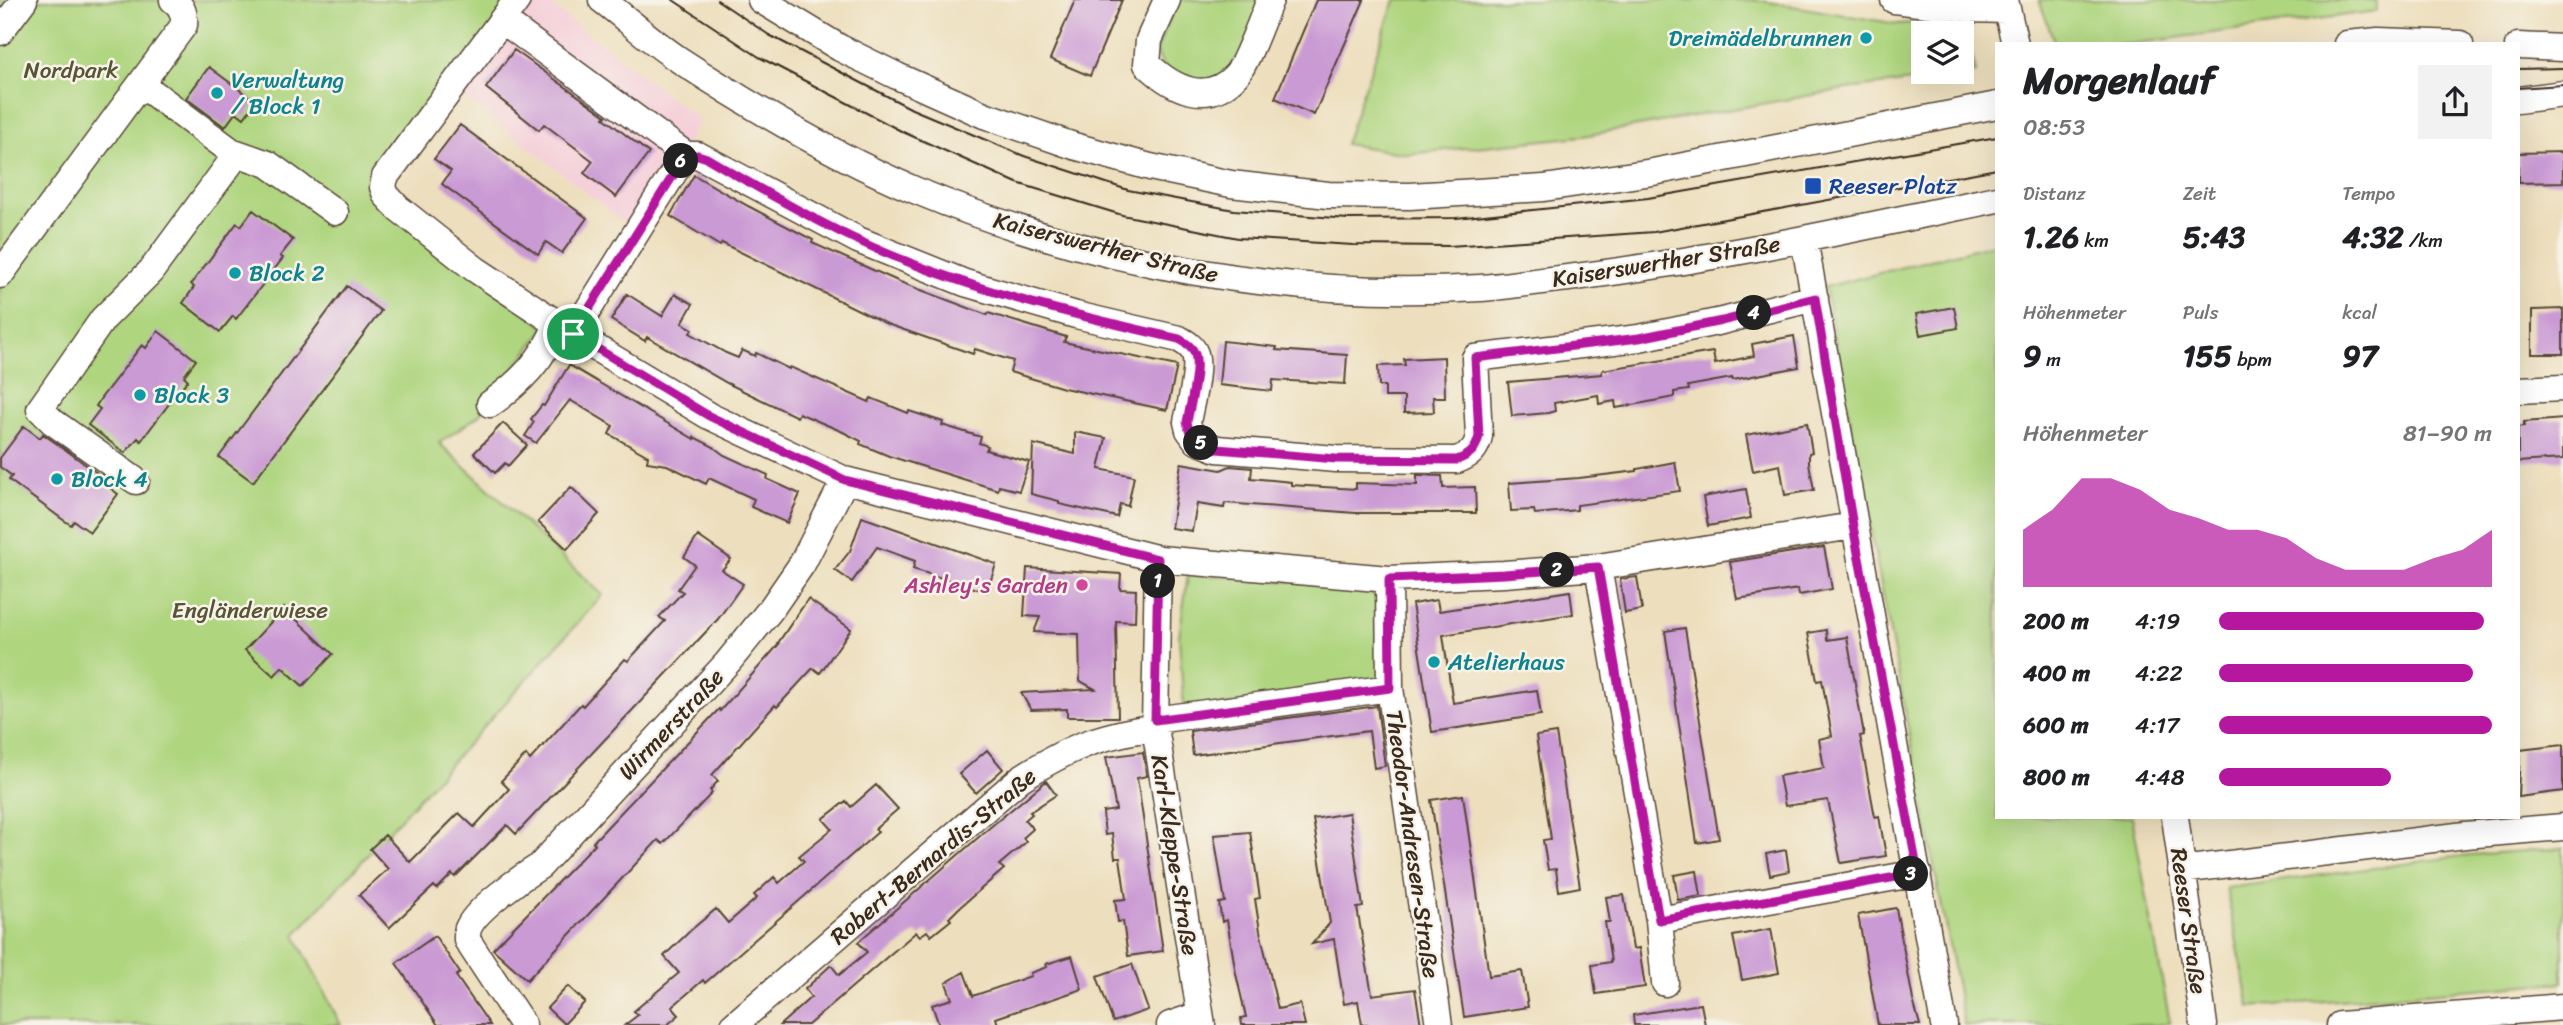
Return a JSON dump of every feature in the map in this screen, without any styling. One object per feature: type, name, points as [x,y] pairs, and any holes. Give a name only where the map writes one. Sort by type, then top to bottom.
[{"type":"street","points":[[0,32],[24,0]]},
{"type":"street","points":[[0,275],[184,25],[183,10],[173,0]]},
{"type":"street","name":"Kaiserswerther Straße","points":[[602,0],[674,56],[739,97],[838,153],[914,190],[993,220],[1112,254],[1218,276],[1317,287],[1420,290],[1482,288],[1661,267],[1995,199]]},
{"type":"street","points":[[761,0],[839,48],[984,115],[1150,167],[1231,184],[1328,195],[1410,196],[1544,188],[1666,170],[1995,105]]},
{"type":"street","points":[[1167,0],[1149,40],[1147,64],[1165,82],[1199,94],[1222,87],[1238,73],[1270,0]]},
{"type":"street","points":[[1895,0],[1968,9],[2006,5],[2015,42]]},
{"type":"street","points":[[1815,298],[1639,338],[1475,358],[1479,436],[1471,453],[1457,460],[1336,459],[1217,449],[1197,441],[1187,422],[1196,363],[1195,353],[1189,344],[1179,339],[1076,315],[965,282],[858,240],[765,192],[707,158],[686,155],[510,10],[385,177],[383,187],[386,195],[398,208],[475,269],[565,329],[709,416],[845,480],[1158,559],[1389,579],[1504,574],[1598,567],[1853,526]]},
{"type":"street","points":[[2368,42],[2405,42]]},
{"type":"street","points":[[2520,46],[2563,48]]},
{"type":"street","points":[[141,84],[237,154],[268,164],[335,212]]},
{"type":"street","points":[[2520,100],[2563,94]]},
{"type":"street","points":[[136,481],[53,422],[40,409],[103,319],[150,271],[237,154]]},
{"type":"street","points":[[490,404],[524,377],[551,339],[565,329],[686,155]]},
{"type":"street","points":[[1804,239],[1944,1025]]},
{"type":"street","points":[[2520,390],[2563,388]]},
{"type":"street","name":"Wirmerstraße","points":[[523,1025],[467,940],[467,929],[474,919],[512,884],[540,866],[728,662],[771,609],[802,564],[845,480]]},
{"type":"street","name":"Karl-Kleppe-Straße","points":[[1158,559],[1155,723],[1201,1020]]},
{"type":"street","points":[[1598,567],[1659,920],[1665,984]]},
{"type":"street","name":"Theodor-Andresen-Straße","points":[[1389,579],[1390,688],[1439,1025]]},
{"type":"street","name":"Robert-Bernardis-Straße","points":[[734,1025],[1021,778],[1073,748],[1095,739],[1155,723],[1390,688]]},
{"type":"street","name":"Reeser Straße","points":[[2175,819],[2204,1025]]},
{"type":"street","points":[[2181,870],[2464,826],[2563,827]]},
{"type":"street","points":[[1659,920],[1918,873]]},
{"type":"street","points":[[2340,1025],[2551,1013]]},
{"type":"street","points":[[1170,1025],[1201,1020]]},
{"type":"shaded area","points":[[547,2],[700,120],[637,228],[630,227],[458,92],[522,9]]},
{"type":"green space","name":"Engländerwiese","points":[[0,0],[510,0],[376,188],[545,328],[478,416],[439,443],[603,595],[295,935],[341,1025],[0,1025]]},
{"type":"green space","points":[[1178,0],[1264,0],[1234,70],[1209,85],[1167,74],[1156,51]]},
{"type":"green space","points":[[1395,0],[1757,0],[1897,24],[1911,23],[1911,81],[1840,90],[1583,136],[1407,154],[1345,144]]},
{"type":"green space","points":[[2039,0],[2377,2],[2377,11],[2145,42],[2054,42]]},
{"type":"green space","name":"Reeser Platz","points":[[1995,244],[1995,819],[2132,819],[2170,1023],[1964,1025],[1825,287]]},
{"type":"green space","points":[[1188,574],[1361,587],[1379,599],[1383,684],[1184,711],[1179,637]]},
{"type":"green space","points":[[2563,848],[2563,982],[2250,1007],[2226,888],[2469,855]]},
{"type":"building","points":[[1075,0],[1122,0],[1090,76],[1050,59]]},
{"type":"building","points":[[1316,0],[1364,0],[1314,115],[1275,98]]},
{"type":"building","points":[[514,50],[606,116],[604,118],[649,153],[616,197],[584,173],[593,161],[544,124],[539,130],[486,88]]},
{"type":"building","name":"Verwaltung / Block 1","points":[[209,67],[256,102],[244,118],[236,112],[225,127],[186,98]]},
{"type":"building","points":[[460,125],[587,218],[562,253],[546,242],[538,254],[442,184],[451,171],[434,159]]},
{"type":"building","points":[[2563,152],[2563,182],[2520,183],[2520,153]]},
{"type":"building","points":[[694,175],[813,240],[812,243],[900,282],[987,315],[988,313],[1066,337],[1064,342],[1177,366],[1167,410],[1064,388],[1010,372],[1013,361],[975,349],[973,354],[887,324],[722,243],[720,246],[670,216]]},
{"type":"building","name":"Block 2","points":[[253,210],[293,240],[280,256],[283,258],[236,319],[233,316],[220,332],[183,303],[194,287],[191,284],[237,223],[241,226]]},
{"type":"building","points":[[347,286],[381,311],[253,482],[219,457]]},
{"type":"building","points":[[627,294],[662,316],[675,294],[693,304],[682,323],[693,329],[690,333],[726,353],[738,358],[742,350],[755,356],[756,353],[869,402],[871,398],[981,437],[979,443],[988,446],[986,450],[1029,462],[1019,491],[999,486],[998,490],[889,456],[860,444],[861,441],[843,432],[799,413],[797,417],[727,383],[647,337],[645,341],[611,320]]},
{"type":"building","points":[[1954,307],[1958,328],[1920,335],[1916,314]]},
{"type":"building","points":[[2563,309],[2563,354],[2532,354],[2532,310]]},
{"type":"building","name":"Block 3","points":[[158,331],[196,360],[184,376],[188,380],[141,441],[138,438],[125,453],[88,425],[100,409],[96,406],[101,398],[142,345],[146,348]]},
{"type":"building","points":[[1794,336],[1799,367],[1688,386],[1689,390],[1674,392],[1674,397],[1616,408],[1615,401],[1599,404],[1598,395],[1554,403],[1555,411],[1548,413],[1512,416],[1508,382],[1602,374],[1602,370],[1713,352],[1715,364],[1754,356],[1752,344]]},
{"type":"building","points":[[1223,341],[1277,347],[1276,350],[1347,355],[1345,384],[1273,380],[1272,391],[1219,385]]},
{"type":"building","points":[[1444,357],[1445,397],[1433,397],[1434,412],[1404,413],[1404,397],[1385,397],[1385,386],[1379,386],[1378,366],[1405,365],[1404,359]]},
{"type":"building","points":[[569,365],[694,439],[768,475],[767,479],[800,494],[787,523],[751,507],[754,499],[709,478],[706,484],[667,465],[647,462],[648,456],[609,434],[613,426],[570,400],[536,443],[525,436],[534,422],[531,419],[542,405],[544,406]]},
{"type":"building","points":[[2563,419],[2563,459],[2520,462],[2520,427],[2524,426],[2524,422]]},
{"type":"building","points":[[503,423],[527,445],[508,466],[505,463],[495,473],[474,453]]},
{"type":"building","points":[[1807,423],[1812,452],[1809,453],[1809,463],[1814,490],[1785,495],[1780,465],[1753,471],[1746,435]]},
{"type":"building","name":"Block 4","points":[[24,426],[40,438],[43,434],[70,453],[105,479],[102,482],[118,494],[90,532],[74,521],[71,525],[62,519],[9,480],[12,476],[0,467],[0,458]]},
{"type":"building","points":[[1075,432],[1106,438],[1099,469],[1134,476],[1128,506],[1120,504],[1117,517],[1059,504],[1059,501],[1031,494],[1033,444],[1075,454]]},
{"type":"building","points":[[1675,462],[1680,491],[1577,505],[1577,510],[1535,514],[1534,510],[1511,511],[1509,483],[1637,471]]},
{"type":"building","points":[[1181,463],[1221,470],[1230,466],[1252,468],[1251,478],[1291,482],[1291,485],[1356,489],[1356,483],[1417,485],[1417,475],[1442,476],[1443,488],[1475,487],[1476,513],[1355,513],[1225,503],[1224,508],[1197,504],[1192,531],[1171,528]]},
{"type":"building","points":[[571,487],[599,514],[567,549],[538,522]]},
{"type":"building","points":[[1746,489],[1751,518],[1708,526],[1703,497]]},
{"type":"building","points":[[862,517],[996,564],[987,592],[913,569],[915,561],[877,547],[852,582],[835,570],[850,551]]},
{"type":"building","points":[[698,536],[731,559],[722,570],[743,584],[718,619],[516,834],[507,825],[455,877],[452,874],[437,889],[434,886],[389,928],[359,895],[388,869],[370,849],[385,835],[410,862],[459,813],[474,827],[509,789],[501,781],[526,755],[530,760],[581,704],[583,706],[625,659],[628,661],[665,621],[659,617],[683,592],[678,589],[695,565],[684,557]]},
{"type":"building","points":[[1824,547],[1832,589],[1799,595],[1798,589],[1737,599],[1730,562]]},
{"type":"building","points":[[1027,568],[1121,574],[1120,589],[1136,590],[1135,622],[1116,621],[1118,717],[1067,717],[1067,709],[1031,710],[1021,693],[1095,689],[1080,681],[1079,634],[1034,632],[1040,617],[1024,616]]},
{"type":"building","points":[[1637,577],[1642,610],[1625,613],[1620,579]]},
{"type":"building","name":"Atelierhaus","points":[[1570,591],[1573,614],[1443,635],[1453,703],[1537,690],[1541,715],[1432,732],[1412,604],[1437,600],[1439,611]]},
{"type":"building","points":[[808,599],[851,629],[820,673],[813,668],[777,707],[775,705],[712,775],[718,781],[710,790],[712,793],[663,844],[658,840],[527,980],[493,949],[595,844],[593,842],[719,709],[720,711],[779,644]]},
{"type":"building","points":[[284,608],[333,654],[303,686],[282,667],[274,676],[245,650]]},
{"type":"building","points":[[1685,628],[1719,839],[1697,843],[1665,631]]},
{"type":"building","points":[[1826,630],[1827,640],[1847,637],[1864,735],[1860,736],[1875,817],[1879,816],[1886,856],[1841,863],[1828,800],[1785,806],[1779,776],[1824,768],[1819,739],[1832,736],[1822,680],[1817,681],[1808,633]]},
{"type":"building","points":[[1377,706],[1385,766],[1374,768],[1369,731],[1193,755],[1190,731]]},
{"type":"building","points":[[1556,733],[1580,887],[1559,891],[1556,869],[1548,870],[1543,840],[1551,839],[1536,736]]},
{"type":"building","points":[[2563,745],[2563,791],[2520,797],[2520,750]]},
{"type":"building","points":[[987,750],[1003,769],[976,793],[959,774]]},
{"type":"building","points":[[1143,752],[1147,776],[1137,778],[1163,951],[1128,956],[1123,921],[1118,922],[1115,900],[1126,899],[1120,858],[1115,858],[1112,834],[1105,835],[1103,812],[1116,810],[1106,757]]},
{"type":"building","points":[[1046,781],[1056,795],[1030,812],[1032,814],[1025,820],[1033,829],[1023,838],[1026,842],[999,865],[1004,869],[959,908],[949,918],[951,920],[931,936],[927,931],[920,936],[916,932],[808,1025],[780,1025],[811,997],[805,989],[831,965],[839,975],[867,952],[858,942]]},
{"type":"building","points":[[876,785],[898,809],[875,829],[878,832],[705,983],[703,980],[672,1007],[679,1015],[667,1025],[625,1025],[638,1015],[634,1011],[679,973],[664,956],[691,930],[716,909],[728,923],[757,898],[754,895],[774,877],[779,883],[804,861],[799,856],[832,829],[823,819],[846,801],[851,807]]},
{"type":"building","points":[[1463,795],[1489,976],[1522,971],[1528,1007],[1464,1017],[1431,800]]},
{"type":"building","points":[[1349,813],[1363,907],[1357,908],[1372,995],[1415,989],[1421,1025],[1362,1025],[1358,1001],[1344,1004],[1334,939],[1312,944],[1330,923],[1313,819]]},
{"type":"building","points":[[1250,832],[1260,898],[1255,899],[1260,931],[1278,1009],[1300,1004],[1305,1025],[1242,1025],[1241,1018],[1246,1017],[1227,920],[1222,922],[1219,903],[1225,902],[1214,835]]},
{"type":"building","points":[[1786,850],[1789,871],[1770,875],[1766,854]]},
{"type":"building","points":[[1697,871],[1701,896],[1678,900],[1674,875]]},
{"type":"building","points":[[1624,895],[1633,949],[1639,948],[1645,987],[1596,994],[1592,965],[1611,962],[1605,922],[1610,922],[1606,897]]},
{"type":"building","points":[[1896,908],[1920,1025],[1878,1025],[1858,915]]},
{"type":"building","points":[[1771,929],[1779,973],[1742,980],[1733,936]]},
{"type":"building","points":[[435,936],[460,973],[456,976],[490,1025],[438,1025],[396,963]]},
{"type":"building","points":[[1072,956],[1082,989],[996,1018],[998,1025],[939,1025],[932,1005],[952,999],[946,983],[964,972],[973,996],[1031,976],[1030,973],[1047,967],[1046,964]]},
{"type":"building","points":[[1132,964],[1148,1010],[1113,1022],[1097,976]]},
{"type":"building","points":[[568,986],[585,1002],[564,1024],[547,1008]]},
{"type":"building","points":[[1701,1004],[1705,1025],[1634,1025],[1633,1015]]},
{"type":"tram line","points":[[673,0],[759,57],[903,132],[1017,183],[1122,215],[1238,238],[1353,245],[1449,246],[1654,232],[1995,169]]},
{"type":"tram line","points":[[717,0],[769,35],[912,109],[1024,156],[1128,190],[1234,210],[1348,219],[1456,218],[1648,198],[1995,137]]},
{"type":"tram line","points":[[2520,69],[2563,68]]},
{"type":"tram line","points":[[2520,88],[2563,85]]},
{"type":"place","name":"Dreimädelbrunnen","points":[[1866,38]]},
{"type":"place","name":"Verwaltung / Block 1","points":[[217,93]]},
{"type":"place","name":"Reeser Platz","points":[[1813,186]]},
{"type":"place","name":"Block 2","points":[[235,273]]},
{"type":"place","name":"Block 3","points":[[140,395]]},
{"type":"place","name":"Block 4","points":[[57,479]]},
{"type":"place","name":"Ashley's Garden","points":[[1082,585]]},
{"type":"place","name":"Atelierhaus","points":[[1434,662]]},
{"type":"route","points":[[686,155],[707,158],[765,192],[858,240],[965,282],[1076,315],[1179,339],[1189,344],[1195,353],[1196,363],[1187,422],[1189,430],[1197,441],[1217,449],[1336,459],[1457,460],[1471,453],[1479,436],[1475,358],[1639,338],[1815,298],[1853,526],[1918,873],[1659,920],[1598,567],[1389,579],[1390,688],[1155,720],[1158,559],[845,480],[709,416],[573,334],[686,155]]},
{"type":"park label","name":"Nordpark","points":[[71,70]]}]
